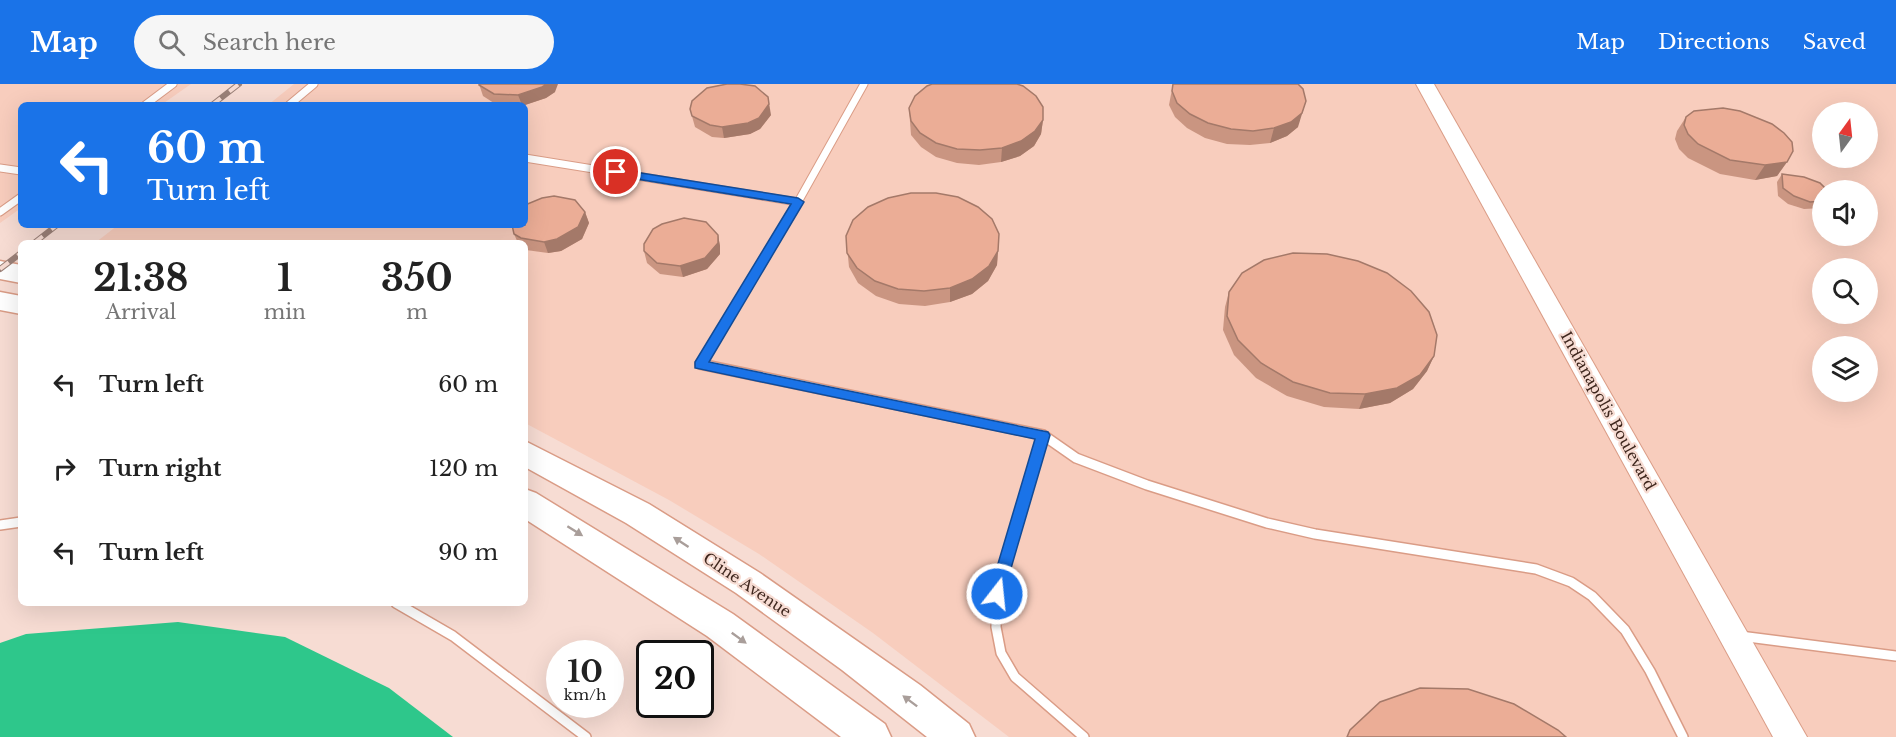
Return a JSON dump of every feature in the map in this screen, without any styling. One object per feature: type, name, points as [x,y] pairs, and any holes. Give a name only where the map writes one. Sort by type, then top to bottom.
[{"type":"highway","points":[[0,270],[18,273]]},
{"type":"highway","name":"Cline Avenue","points":[[528,455],[613,500],[756,590],[956,737]]},
{"type":"highway","points":[[528,504],[720,625],[872,737]]},
{"type":"main road","name":"Indianapolis Boulevard","points":[[1425,84],[1791,737]]},
{"type":"lane","points":[[149,102],[173,84]]},
{"type":"lane","points":[[293,102],[314,84]]},
{"type":"lane","points":[[864,84],[798,202],[700,365],[1043,435],[1076,458],[1147,485],[1267,523],[1315,534],[1536,569],[1570,582],[1597,599],[1619,621],[1640,651],[1683,737]]},
{"type":"lane","points":[[528,158],[798,202]]},
{"type":"lane","points":[[0,168],[18,171]]},
{"type":"lane","points":[[0,212],[18,199]]},
{"type":"lane","points":[[1043,435],[997,594],[996,627],[1001,653],[1016,676],[1084,737]]},
{"type":"lane","points":[[0,525],[18,522]]},
{"type":"lane","points":[[401,606],[453,636],[586,737]]},
{"type":"lane","points":[[1734,636],[1896,656]]},
{"type":"shaded area","points":[[0,84],[191,84],[165,102],[18,102],[18,210],[0,223]]},
{"type":"shaded area","points":[[294,84],[1896,84],[1896,737],[1009,737],[873,633],[759,554],[669,500],[528,425],[528,240],[99,240],[114,228],[528,228],[528,102],[272,102]]},
{"type":"shaded area","points":[[178,622],[285,637],[389,688],[453,737],[0,737],[0,643],[26,634]]},
{"type":"building","points":[[479,84],[547,84],[518,95],[494,94]]},
{"type":"building","points":[[727,84],[755,86],[768,97],[769,104],[759,118],[748,123],[722,127],[710,125],[692,116],[690,109],[692,101],[707,88]]},
{"type":"building","points":[[932,84],[1017,84],[1036,96],[1043,107],[1043,120],[1035,131],[1021,141],[1002,148],[957,149],[936,143],[920,133],[911,121],[909,108],[915,96]]},
{"type":"building","points":[[1173,84],[1298,84],[1303,89],[1306,101],[1302,113],[1291,122],[1274,128],[1253,131],[1231,129],[1208,123],[1190,114],[1177,103],[1172,91]]},
{"type":"building","points":[[1723,108],[1740,111],[1772,124],[1784,133],[1792,142],[1793,151],[1787,162],[1765,165],[1730,160],[1698,144],[1688,134],[1684,125],[1686,117],[1694,111]]},
{"type":"building","points":[[1782,174],[1812,180],[1812,202],[1794,196],[1783,188]]},
{"type":"building","points":[[911,193],[936,193],[958,197],[978,207],[992,219],[999,234],[998,251],[989,266],[972,279],[950,288],[924,291],[898,289],[875,281],[857,268],[847,253],[846,236],[853,220],[868,207],[888,198]]},
{"type":"building","points":[[554,196],[575,200],[585,212],[578,227],[557,239],[544,242],[521,238],[514,234],[513,228],[528,228],[528,204]]},
{"type":"building","points":[[684,218],[706,222],[718,235],[718,243],[705,258],[680,266],[657,263],[644,251],[644,244],[653,229]]},
{"type":"building","points":[[1293,253],[1327,254],[1358,261],[1387,273],[1411,291],[1429,312],[1437,335],[1434,356],[1420,375],[1397,388],[1365,394],[1330,393],[1293,382],[1261,363],[1238,340],[1227,316],[1229,292],[1242,273],[1264,260]]},
{"type":"building","points":[[1420,688],[1468,689],[1514,704],[1566,737],[1347,737],[1350,730],[1380,702]]},
{"type":"railway","points":[[216,102],[239,84]]},
{"type":"railway","points":[[38,240],[53,228]]},
{"type":"railway","points":[[0,269],[18,255]]},
{"type":"route","points":[[616,172],[798,202],[700,365],[1043,435],[997,594]]}]
